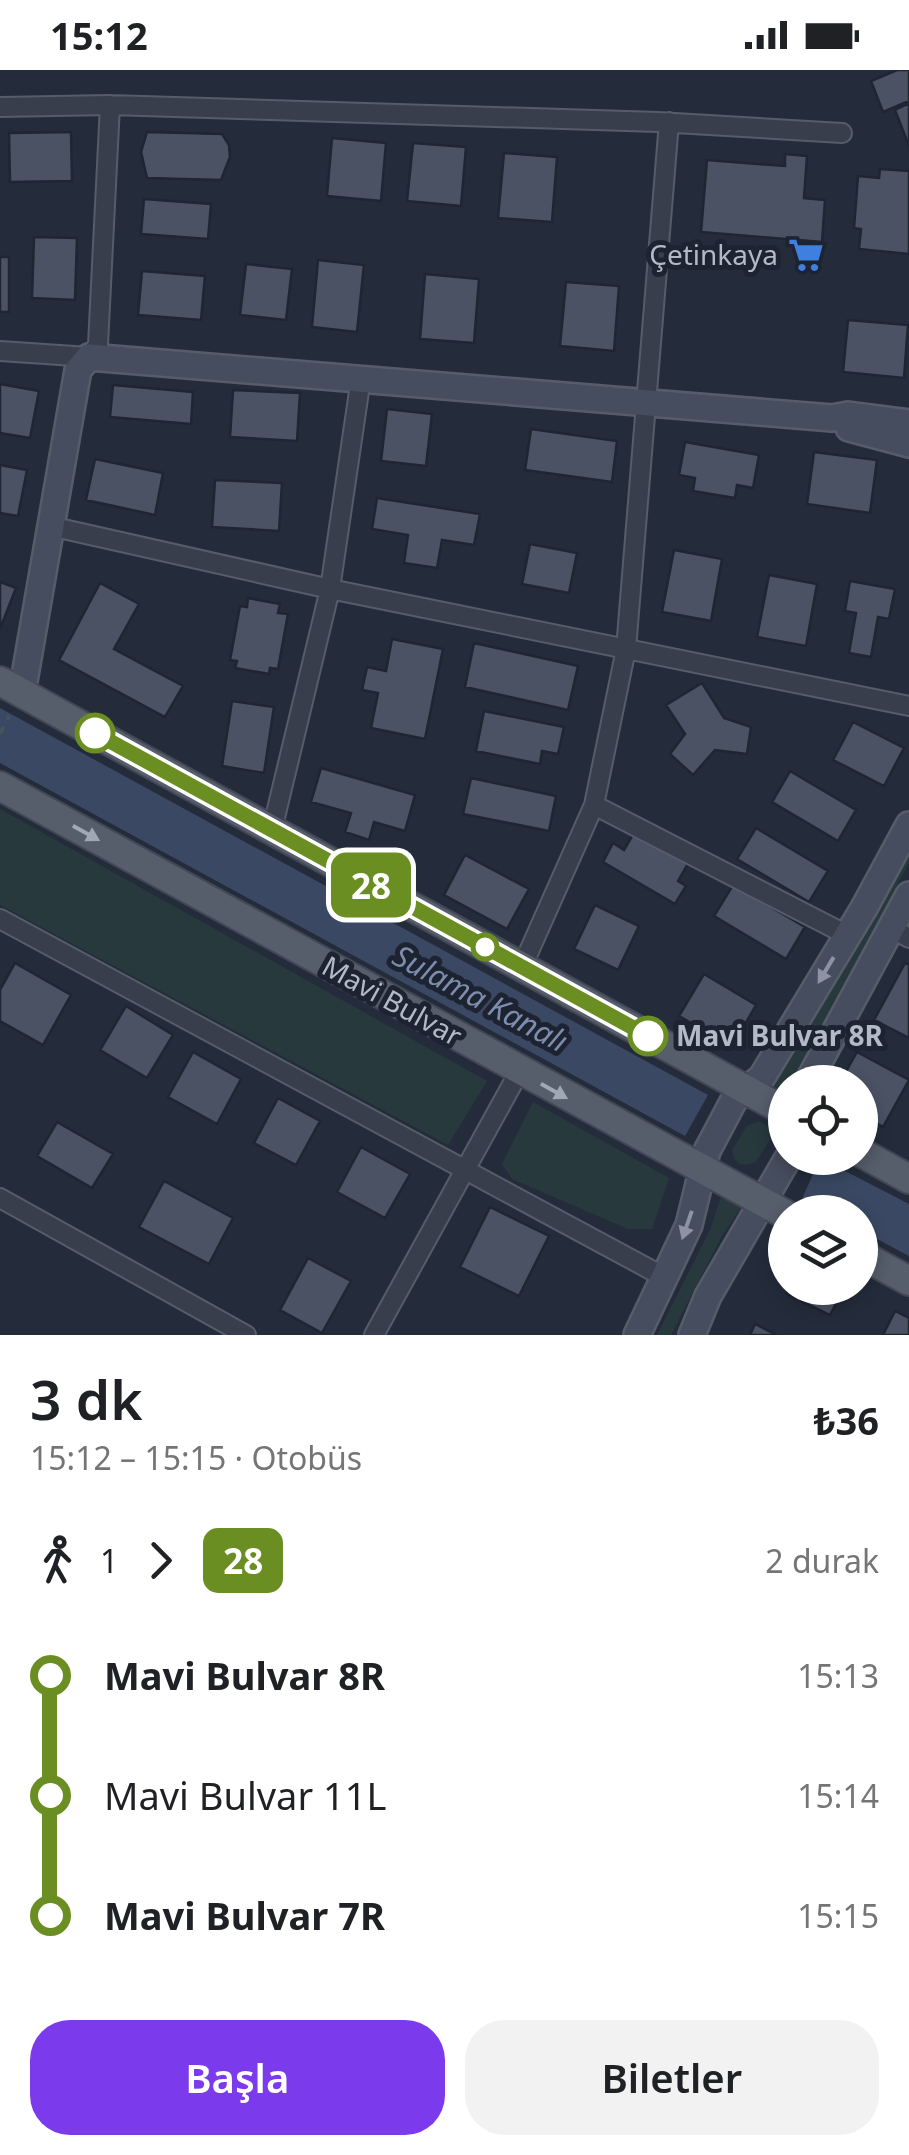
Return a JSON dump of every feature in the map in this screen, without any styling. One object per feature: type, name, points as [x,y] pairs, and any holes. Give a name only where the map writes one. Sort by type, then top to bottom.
[{"type":"main road","points":[[12,693],[272,830],[768,1102]]},
{"type":"main road","name":"Mavi Bulvar","points":[[0,786],[768,1205]]},
{"type":"main road","points":[[878,1162],[909,1178]]},
{"type":"main road","points":[[878,1264],[909,1281]]},
{"type":"street","points":[[0,107],[110,105],[668,122],[842,133]]},
{"type":"street","points":[[12,693],[50,526],[78,370],[98,344],[110,105]]},
{"type":"street","points":[[522,967],[594,805],[626,649],[668,122]]},
{"type":"street","points":[[0,351],[832,418],[848,415],[909,423]]},
{"type":"street","points":[[272,830],[330,589],[361,378]]},
{"type":"street","points":[[832,418],[848,428],[909,444]]},
{"type":"street","points":[[50,526],[330,589],[909,706]]},
{"type":"street","points":[[594,805],[847,935]]},
{"type":"street","points":[[636,1335],[689,1226],[707,1152],[734,1100],[762,1076],[909,825]]},
{"type":"street","points":[[818,1065],[900,933],[909,894]]},
{"type":"street","points":[[0,919],[664,1277]]},
{"type":"street","points":[[374,1335],[520,1072]]},
{"type":"street","points":[[0,1198],[246,1335]]},
{"type":"street","points":[[692,1335],[708,1296],[768,1216]]},
{"type":"path","points":[[0,734],[12,693]]},
{"type":"shaded area","points":[[0,809],[487,1081],[448,1145],[0,905]]},
{"type":"shaded area","points":[[909,850],[909,863],[801,1065],[783,1065]]},
{"type":"shaded area","points":[[533,1102],[669,1178],[652,1229],[628,1229],[512,1179],[502,1164]]},
{"type":"shaded area","points":[[759,1121],[768,1127],[768,1143],[755,1163],[741,1165],[732,1150],[747,1126]]},
{"type":"shaded area","points":[[721,1197],[742,1206],[722,1236],[671,1335],[657,1335],[710,1230]]},
{"type":"water","name":"Sulama Kanalı","points":[[0,708],[708,1095],[685,1136],[0,763]]},
{"type":"water","points":[[813,1175],[853,1175],[909,1204],[909,1256],[878,1240],[878,1195],[804,1195]]},
{"type":"building","points":[[897,70],[909,70],[909,101],[883,112],[871,81]]},
{"type":"building","points":[[909,103],[909,146],[895,110]]},
{"type":"building","points":[[71,132],[72,181],[10,182],[9,133]]},
{"type":"building","points":[[147,132],[222,134],[230,157],[221,180],[147,178],[141,152]]},
{"type":"building","points":[[332,138],[386,143],[381,201],[327,196]]},
{"type":"building","points":[[413,143],[466,147],[461,206],[407,201]]},
{"type":"building","points":[[504,153],[557,157],[552,222],[498,218]]},
{"type":"building","points":[[785,154],[807,156],[804,198],[825,200],[822,242],[701,232],[707,160],[785,166]]},
{"type":"building","points":[[880,169],[909,171],[909,254],[859,249],[861,229],[854,228],[858,176],[879,178]]},
{"type":"building","points":[[144,199],[211,204],[208,239],[141,234]]},
{"type":"building","points":[[34,237],[77,238],[75,300],[32,298]]},
{"type":"building","points":[[0,257],[9,257],[9,312],[0,312]]},
{"type":"building","points":[[318,260],[364,265],[357,332],[312,327]]},
{"type":"building","points":[[246,264],[292,269],[286,320],[240,315]]},
{"type":"building","points":[[142,271],[205,276],[201,320],[138,315]]},
{"type":"building","points":[[425,274],[479,279],[474,343],[420,339]]},
{"type":"building","points":[[566,282],[619,286],[614,351],[560,346]]},
{"type":"building","points":[[848,320],[908,325],[904,378],[843,372]]},
{"type":"building","points":[[0,384],[39,391],[30,438],[0,433]]},
{"type":"building","points":[[113,385],[193,392],[191,424],[110,417]]},
{"type":"building","points":[[233,390],[300,393],[297,441],[230,437]]},
{"type":"building","points":[[387,409],[432,414],[426,466],[381,461]]},
{"type":"building","points":[[531,429],[617,441],[612,482],[525,470]]},
{"type":"building","points":[[685,442],[759,455],[753,488],[737,485],[735,498],[693,491],[695,478],[679,475]]},
{"type":"building","points":[[814,452],[877,460],[870,513],[807,504]]},
{"type":"building","points":[[95,459],[163,473],[155,515],[86,500]]},
{"type":"building","points":[[0,465],[27,470],[18,516],[0,513]]},
{"type":"building","points":[[215,480],[282,483],[279,531],[212,527]]},
{"type":"building","points":[[377,498],[480,514],[474,545],[442,540],[437,568],[404,563],[408,535],[372,529]]},
{"type":"building","points":[[530,544],[577,553],[569,593],[522,584]]},
{"type":"building","points":[[674,550],[722,559],[711,621],[662,612]]},
{"type":"building","points":[[769,575],[817,584],[806,646],[757,637]]},
{"type":"building","points":[[850,581],[895,589],[889,619],[878,617],[871,657],[849,653],[856,613],[845,611]]},
{"type":"building","points":[[0,582],[16,588],[0,629]]},
{"type":"building","points":[[100,583],[139,604],[114,649],[183,686],[165,717],[59,660]]},
{"type":"building","points":[[248,598],[280,604],[278,613],[288,614],[278,669],[270,668],[269,674],[235,668],[237,661],[230,660],[240,606],[247,607]]},
{"type":"building","points":[[392,639],[443,649],[425,739],[371,728],[378,693],[362,690],[367,667],[386,671]]},
{"type":"building","points":[[474,643],[578,666],[568,710],[465,687]]},
{"type":"building","points":[[702,683],[724,718],[751,727],[747,754],[715,750],[693,775],[670,754],[685,734],[666,705]]},
{"type":"building","points":[[232,701],[274,707],[264,773],[222,766]]},
{"type":"building","points":[[484,711],[564,727],[558,754],[542,751],[540,764],[476,751]]},
{"type":"building","points":[[853,722],[904,748],[884,786],[833,760]]},
{"type":"building","points":[[321,768],[415,795],[405,831],[374,822],[369,840],[345,832],[351,813],[311,802]]},
{"type":"building","points":[[790,771],[856,810],[838,841],[772,802]]},
{"type":"building","points":[[471,778],[556,796],[549,831],[463,814]]},
{"type":"building","points":[[756,828],[828,871],[809,902],[737,859]]},
{"type":"building","points":[[635,831],[689,862],[678,881],[686,886],[675,904],[603,862],[613,843],[624,850]]},
{"type":"building","points":[[465,855],[529,889],[507,929],[444,895]]},
{"type":"building","points":[[733,885],[805,927],[786,959],[714,916]]},
{"type":"building","points":[[595,905],[639,926],[618,970],[574,949]]},
{"type":"building","points":[[15,963],[71,995],[43,1045],[0,1021],[0,990]]},
{"type":"building","points":[[905,963],[909,965],[909,1038],[874,1020]]},
{"type":"building","points":[[704,974],[756,1005],[732,1047],[679,1016]]},
{"type":"building","points":[[126,1006],[173,1035],[147,1078],[100,1050]]},
{"type":"building","points":[[193,1052],[241,1079],[217,1124],[168,1097]]},
{"type":"building","points":[[857,1052],[909,1080],[883,1127],[878,1124],[878,1065],[850,1065]]},
{"type":"building","points":[[278,1098],[320,1121],[296,1165],[254,1143]]},
{"type":"building","points":[[57,1122],[113,1154],[92,1188],[37,1156]]},
{"type":"building","points":[[361,1147],[410,1174],[385,1218],[337,1192]]},
{"type":"building","points":[[164,1181],[233,1218],[209,1264],[139,1227]]},
{"type":"building","points":[[490,1207],[549,1236],[519,1296],[460,1267]]},
{"type":"building","points":[[308,1258],[351,1281],[322,1333],[280,1310]]},
{"type":"building","points":[[810,1305],[835,1305],[830,1315]]},
{"type":"building","points":[[895,1311],[909,1318],[909,1335],[883,1335]]},
{"type":"building","points":[[755,1324],[777,1335],[750,1335]]},
{"type":"bus line","name":"28","points":[[95,733],[648,1036]]},
{"type":"place","name":"Çetinkaya","points":[[806,255]]},
{"type":"place","name":"Mavi Bulvar 8R","points":[[648,1036]]}]
